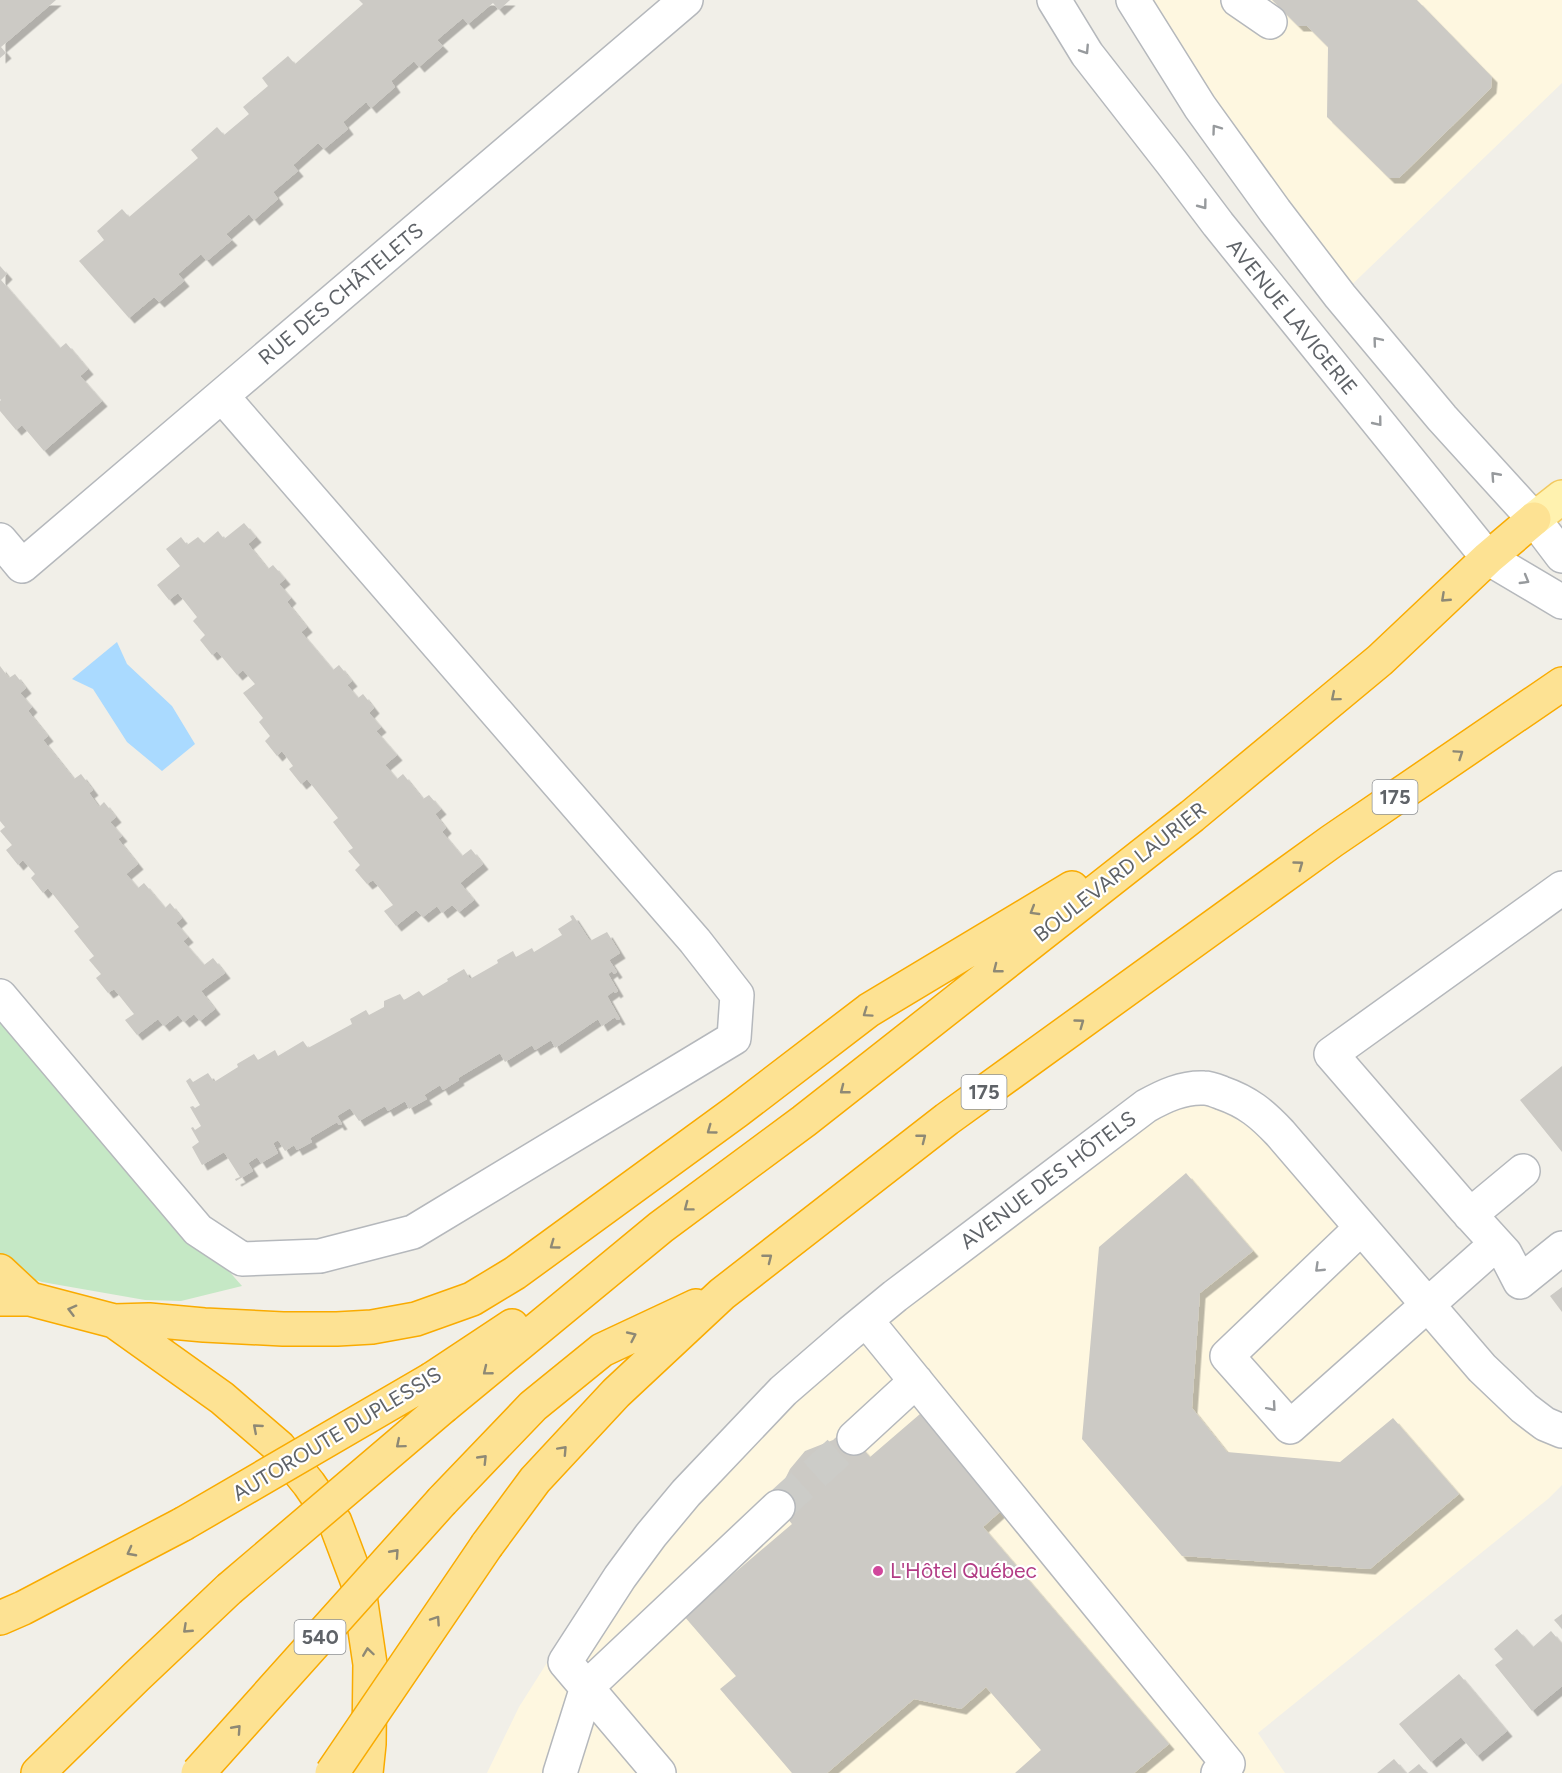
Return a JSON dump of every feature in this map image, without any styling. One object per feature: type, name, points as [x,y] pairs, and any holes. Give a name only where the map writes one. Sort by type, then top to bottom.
[{"type":"highway","name":"BOULEVARD LAURIER","points":[[662,1227],[814,1114],[1192,816],[1380,660],[1488,558],[1534,519]]},
{"type":"highway","name":"175","points":[[722,1294],[956,1112],[1332,841],[1562,684]]},
{"type":"highway","points":[[0,1271],[15,1299],[114,1321],[149,1320],[204,1326],[284,1329],[372,1327],[416,1319],[472,1299],[535,1259],[737,1111],[869,1010],[1192,816]]},
{"type":"highway","name":"AUTOROUTE DUPLESSIS","points":[[12,1613],[438,1393],[662,1227]]},
{"type":"highway","points":[[332,1773],[487,1545],[535,1480],[616,1393],[722,1294]]},
{"type":"highway","name":"540","points":[[198,1773],[442,1501],[533,1406],[602,1350],[722,1294]]},
{"type":"highway","points":[[114,1321],[222,1398],[279,1447],[309,1484],[335,1522],[358,1583],[370,1664],[369,1744],[366,1773]]},
{"type":"highway","points":[[38,1773],[136,1677],[438,1393]]},
{"type":"main road","name":"BOULEVARD LAURIER","points":[[1534,519],[1562,497]]},
{"type":"street","name":"RUE DES CHÂTELETS","points":[[0,540],[22,566],[686,0]]},
{"type":"street","name":"AVENUE LAVIGERIE","points":[[1054,0],[1087,54],[1218,224],[1488,558],[1562,602]]},
{"type":"street","points":[[1133,0],[1200,107],[1340,296],[1442,418],[1534,519],[1562,556]]},
{"type":"street","points":[[1238,0],[1270,22]]},
{"type":"street","points":[[0,996],[198,1230],[242,1259],[320,1256],[412,1232],[734,1038],[737,994],[695,941],[222,396]]},
{"type":"street","points":[[1562,888],[1331,1054],[1505,1253],[1520,1282],[1562,1248]]},
{"type":"street","name":"AVENUE DES HÔTELS","points":[[587,1687],[565,1662],[620,1577],[686,1493],[783,1391],[866,1320],[1146,1106],[1164,1096],[1182,1090],[1206,1087],[1237,1098],[1259,1112],[1280,1133],[1482,1368],[1524,1408],[1545,1424],[1562,1431]]},
{"type":"street","points":[[1470,1215],[1524,1171]]},
{"type":"street","points":[[1361,1228],[1227,1356],[1290,1427],[1496,1244]]},
{"type":"street","points":[[866,1320],[1228,1764],[1218,1773]]},
{"type":"street","points":[[854,1438],[916,1381]]},
{"type":"street","points":[[560,1773],[587,1687],[778,1507]]},
{"type":"street","points":[[587,1687],[659,1773]]},
{"type":"shaded area","points":[[1133,0],[1562,0],[1562,83],[1340,296]]},
{"type":"shaded area","points":[[1237,1099],[1562,1431],[1562,1485],[1548,1499],[1258,1733],[1285,1773],[487,1773],[519,1707],[600,1579],[648,1520],[1146,1106]]},
{"type":"green space","points":[[0,1012],[242,1286],[181,1301],[145,1300],[42,1282],[0,1269]]},
{"type":"water","points":[[117,642],[127,664],[172,706],[195,744],[162,771],[127,742],[93,689],[72,679]]},
{"type":"building","points":[[0,0],[56,0],[1,47],[6,53],[0,58]]},
{"type":"building","points":[[359,0],[510,0],[499,10],[493,3],[468,24],[463,18],[437,40],[443,46],[419,67],[414,61],[391,81],[395,87],[371,108],[366,102],[343,122],[348,129],[324,149],[318,143],[293,165],[298,171],[273,192],[278,199],[254,220],[249,214],[226,234],[232,240],[207,261],[201,254],[178,274],[184,281],[159,302],[154,297],[129,318],[79,261],[104,240],[97,231],[122,209],[129,217],[198,158],[191,150],[217,127],[224,135],[249,114],[243,107],[268,86],[262,78],[288,56],[295,64],[363,4]]},
{"type":"building","points":[[1272,0],[1417,0],[1492,77],[1491,88],[1399,178],[1389,178],[1327,117],[1328,47],[1307,26],[1298,26]]},
{"type":"building","points":[[0,266],[7,274],[1,280],[60,348],[66,343],[88,369],[80,376],[102,401],[44,451],[22,425],[16,430],[0,411]]},
{"type":"building","points":[[244,523],[256,537],[248,544],[268,569],[273,565],[285,579],[279,584],[291,598],[287,602],[307,627],[301,632],[333,670],[339,665],[352,681],[347,685],[358,698],[363,694],[374,708],[369,713],[381,727],[376,731],[397,755],[385,765],[397,779],[403,774],[423,799],[429,795],[441,809],[435,814],[446,828],[442,832],[462,856],[471,849],[483,864],[460,883],[474,900],[459,912],[452,905],[442,913],[437,906],[423,917],[416,910],[396,926],[384,911],[393,905],[373,880],[367,884],[355,870],[360,865],[348,851],[353,848],[333,822],[338,818],[307,779],[301,784],[289,769],[293,766],[282,751],[277,756],[265,741],[270,736],[259,722],[263,718],[243,693],[255,684],[243,670],[237,675],[217,651],[212,655],[200,640],[205,635],[193,621],[197,617],[178,593],[169,600],[157,585],[180,566],[166,549],[181,537],[187,545],[198,537],[204,543],[218,531],[224,539]]},
{"type":"building","points":[[0,666],[9,678],[15,674],[26,688],[20,693],[32,707],[28,711],[48,736],[43,740],[74,779],[81,774],[93,790],[89,793],[99,807],[104,802],[116,817],[110,822],[122,836],[118,839],[138,864],[126,874],[138,888],[144,883],[165,908],[170,903],[182,918],[176,923],[188,937],[183,941],[204,965],[213,958],[225,973],[201,991],[215,1009],[200,1021],[194,1014],[184,1022],[178,1015],[164,1026],[158,1019],[137,1035],[125,1020],[134,1014],[114,989],[108,993],[96,978],[101,974],[89,960],[94,956],[74,931],[79,927],[48,888],[43,893],[31,878],[35,874],[23,860],[18,865],[6,850],[12,845],[0,831],[5,827],[0,821]]},
{"type":"building","points":[[573,915],[590,941],[607,932],[620,953],[609,960],[617,972],[614,974],[612,971],[608,974],[618,991],[607,996],[620,1019],[617,1020],[615,1017],[602,1026],[598,1019],[555,1048],[551,1040],[535,1050],[532,1045],[505,1062],[500,1053],[458,1078],[459,1080],[443,1090],[440,1085],[424,1095],[427,1099],[409,1109],[405,1101],[388,1111],[385,1106],[359,1121],[350,1108],[337,1116],[342,1124],[339,1125],[337,1122],[310,1138],[312,1142],[297,1150],[294,1145],[285,1151],[278,1140],[273,1143],[278,1153],[261,1163],[257,1157],[248,1163],[253,1171],[236,1181],[235,1179],[240,1177],[224,1152],[202,1165],[192,1147],[199,1142],[191,1128],[195,1130],[201,1126],[190,1107],[195,1108],[200,1105],[186,1081],[190,1078],[193,1082],[208,1073],[214,1082],[254,1054],[258,1060],[275,1050],[278,1056],[303,1041],[308,1048],[352,1024],[350,1019],[366,1010],[369,1015],[384,1007],[384,1001],[400,994],[404,1000],[419,991],[423,996],[464,969],[470,979],[498,963],[497,960],[513,951],[516,957],[532,948],[534,952],[562,935],[558,929],[572,920],[570,916]]},
{"type":"building","points":[[1562,1066],[1562,1152],[1520,1100]]},
{"type":"building","points":[[1186,1173],[1253,1251],[1200,1293],[1192,1408],[1227,1452],[1340,1462],[1393,1418],[1459,1494],[1370,1569],[1182,1556],[1082,1439],[1099,1247]]},
{"type":"building","points":[[1562,1287],[1562,1312],[1550,1296]]},
{"type":"building","name":"L'Hôtel Québec","points":[[920,1414],[1002,1510],[983,1527],[1169,1744],[1134,1773],[1015,1773],[1041,1750],[986,1687],[961,1709],[914,1699],[827,1773],[792,1773],[720,1689],[736,1676],[684,1616],[792,1524],[769,1496],[783,1483],[790,1469],[805,1451],[833,1440],[845,1429],[870,1457]]},
{"type":"building","points":[[1562,1614],[1562,1629],[1554,1620]]},
{"type":"building","points":[[1517,1629],[1533,1647],[1551,1631],[1562,1644],[1562,1686],[1532,1711],[1495,1665],[1503,1659],[1494,1649]]},
{"type":"building","points":[[1459,1674],[1507,1731],[1477,1756],[1461,1737],[1431,1762],[1399,1724]]},
{"type":"building","points":[[1394,1759],[1406,1773],[1377,1773]]},
{"type":"building","points":[[1419,1764],[1427,1773],[1408,1773]]},
{"type":"tunnel","points":[[778,1507],[854,1438]]},
{"type":"place","name":"L'Hôtel Québec","points":[[878,1571]]}]
